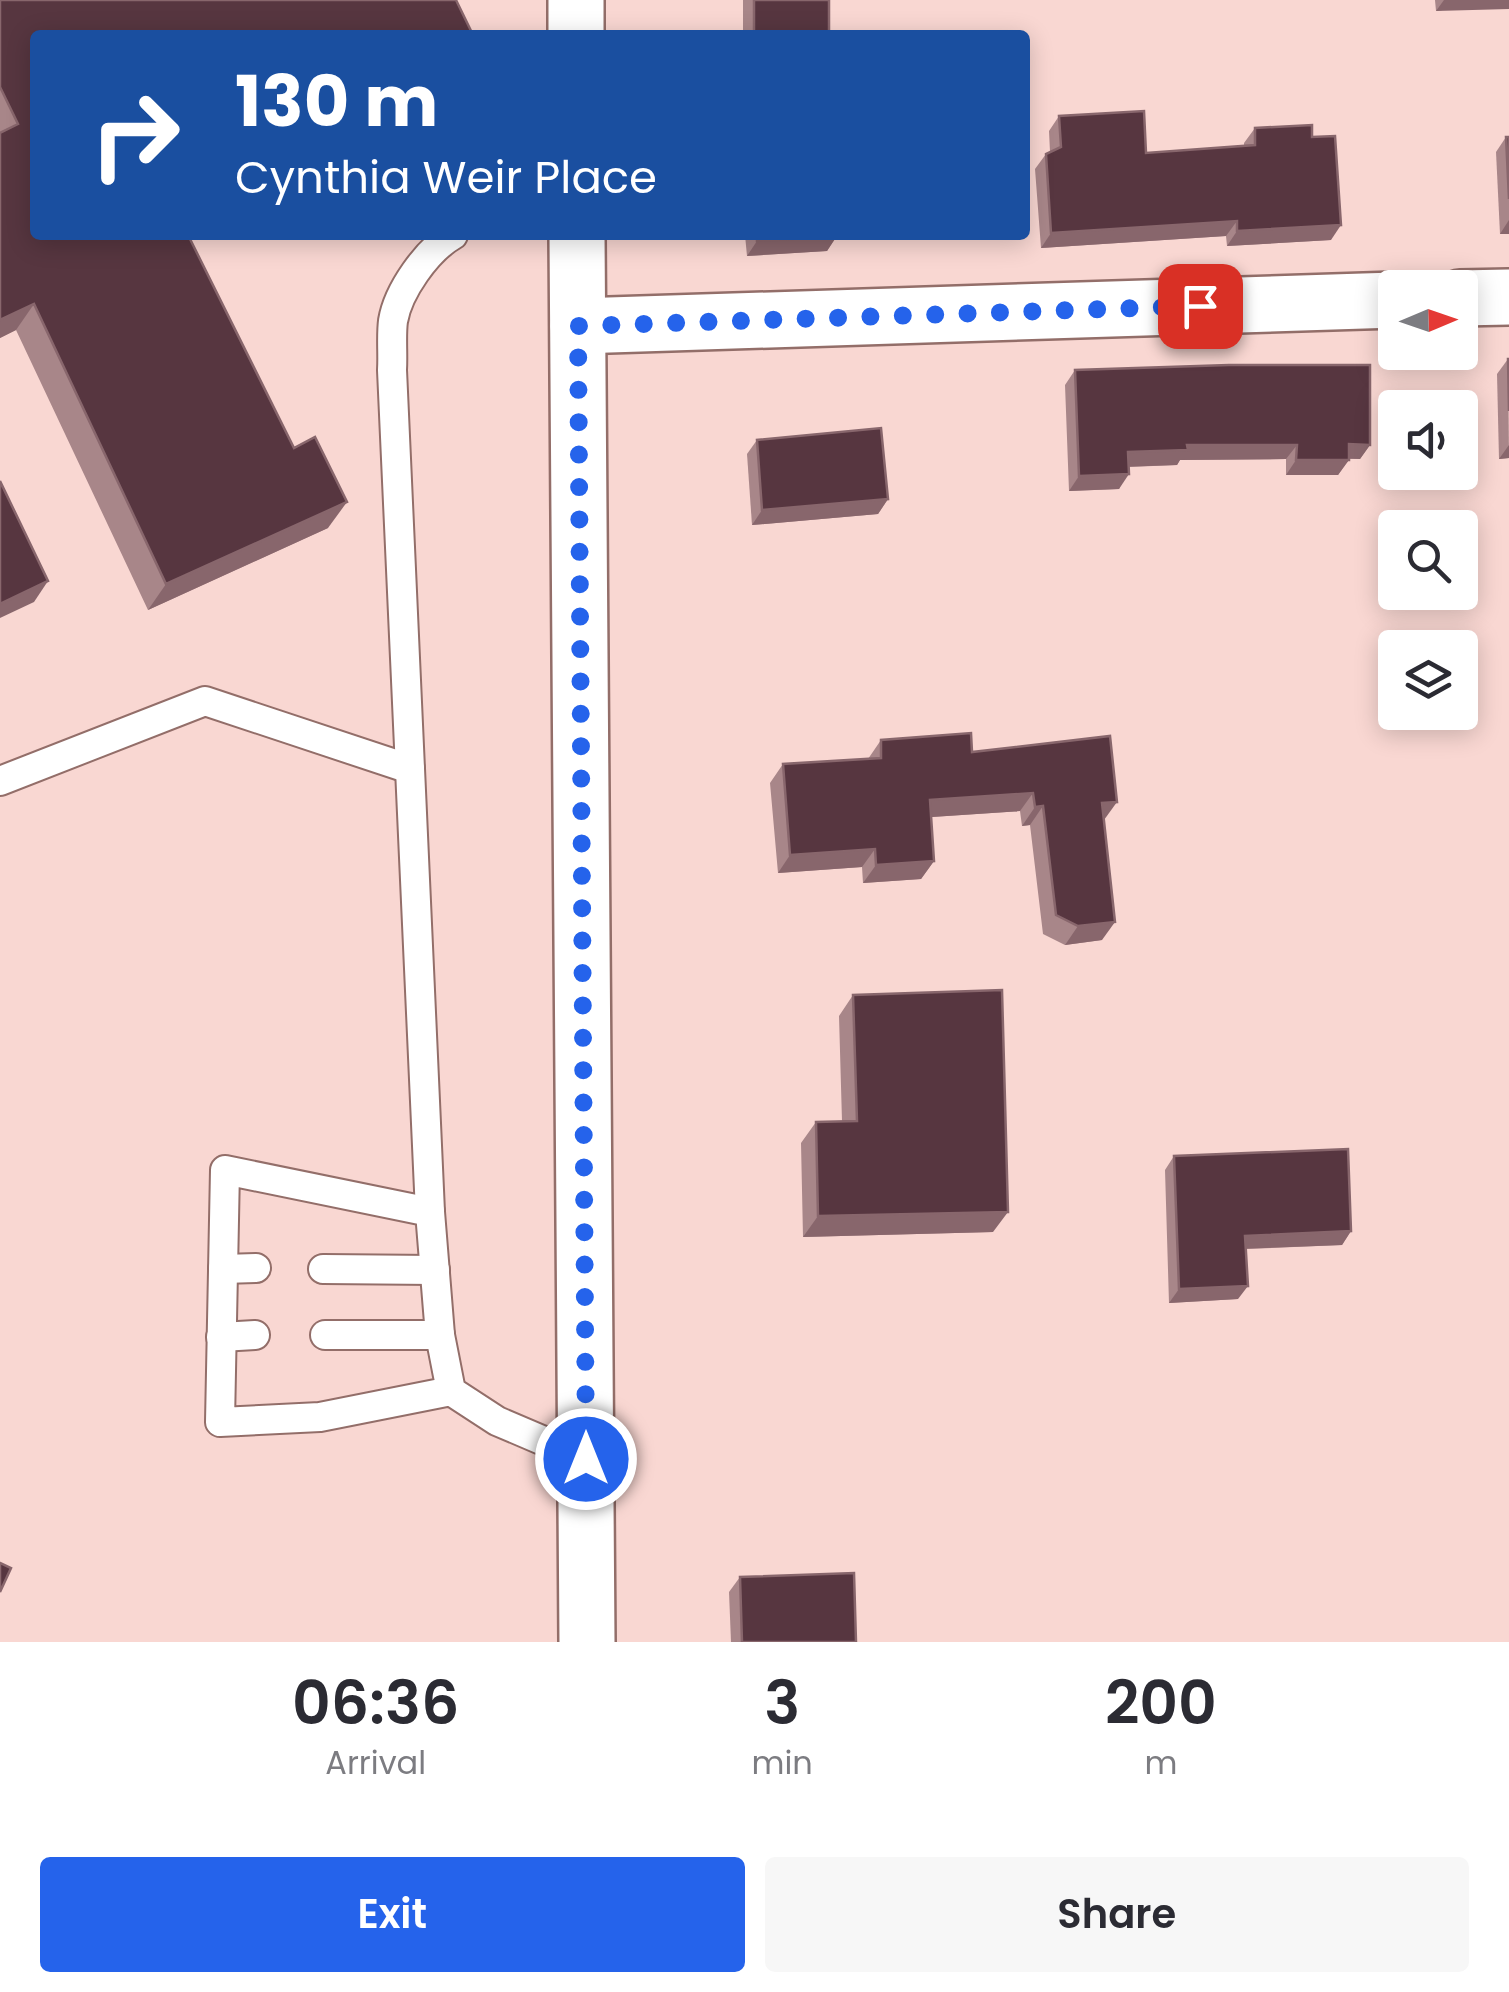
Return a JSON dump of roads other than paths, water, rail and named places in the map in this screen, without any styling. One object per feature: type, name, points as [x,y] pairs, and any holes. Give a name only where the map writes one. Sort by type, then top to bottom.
[{"type":"street","points":[[576,0],[576,30]]},
{"type":"street","points":[[577,240],[587,1642]]},
{"type":"street","points":[[1478,298],[1509,297]]},
{"type":"street","points":[[578,326],[1378,301]]},
{"type":"lane","points":[[444,240],[412,275],[394,318],[392,370],[430,1212],[440,1335],[451,1392]]},
{"type":"lane","points":[[0,781],[205,701],[410,769]]},
{"type":"lane","points":[[430,1212],[225,1170],[220,1422],[320,1417],[451,1392],[497,1421],[586,1459]]},
{"type":"lane","points":[[223,1269],[256,1268]]},
{"type":"lane","points":[[323,1268],[435,1270]]},
{"type":"lane","points":[[324,1335],[440,1335]]},
{"type":"lane","points":[[221,1337],[255,1336]]}]
